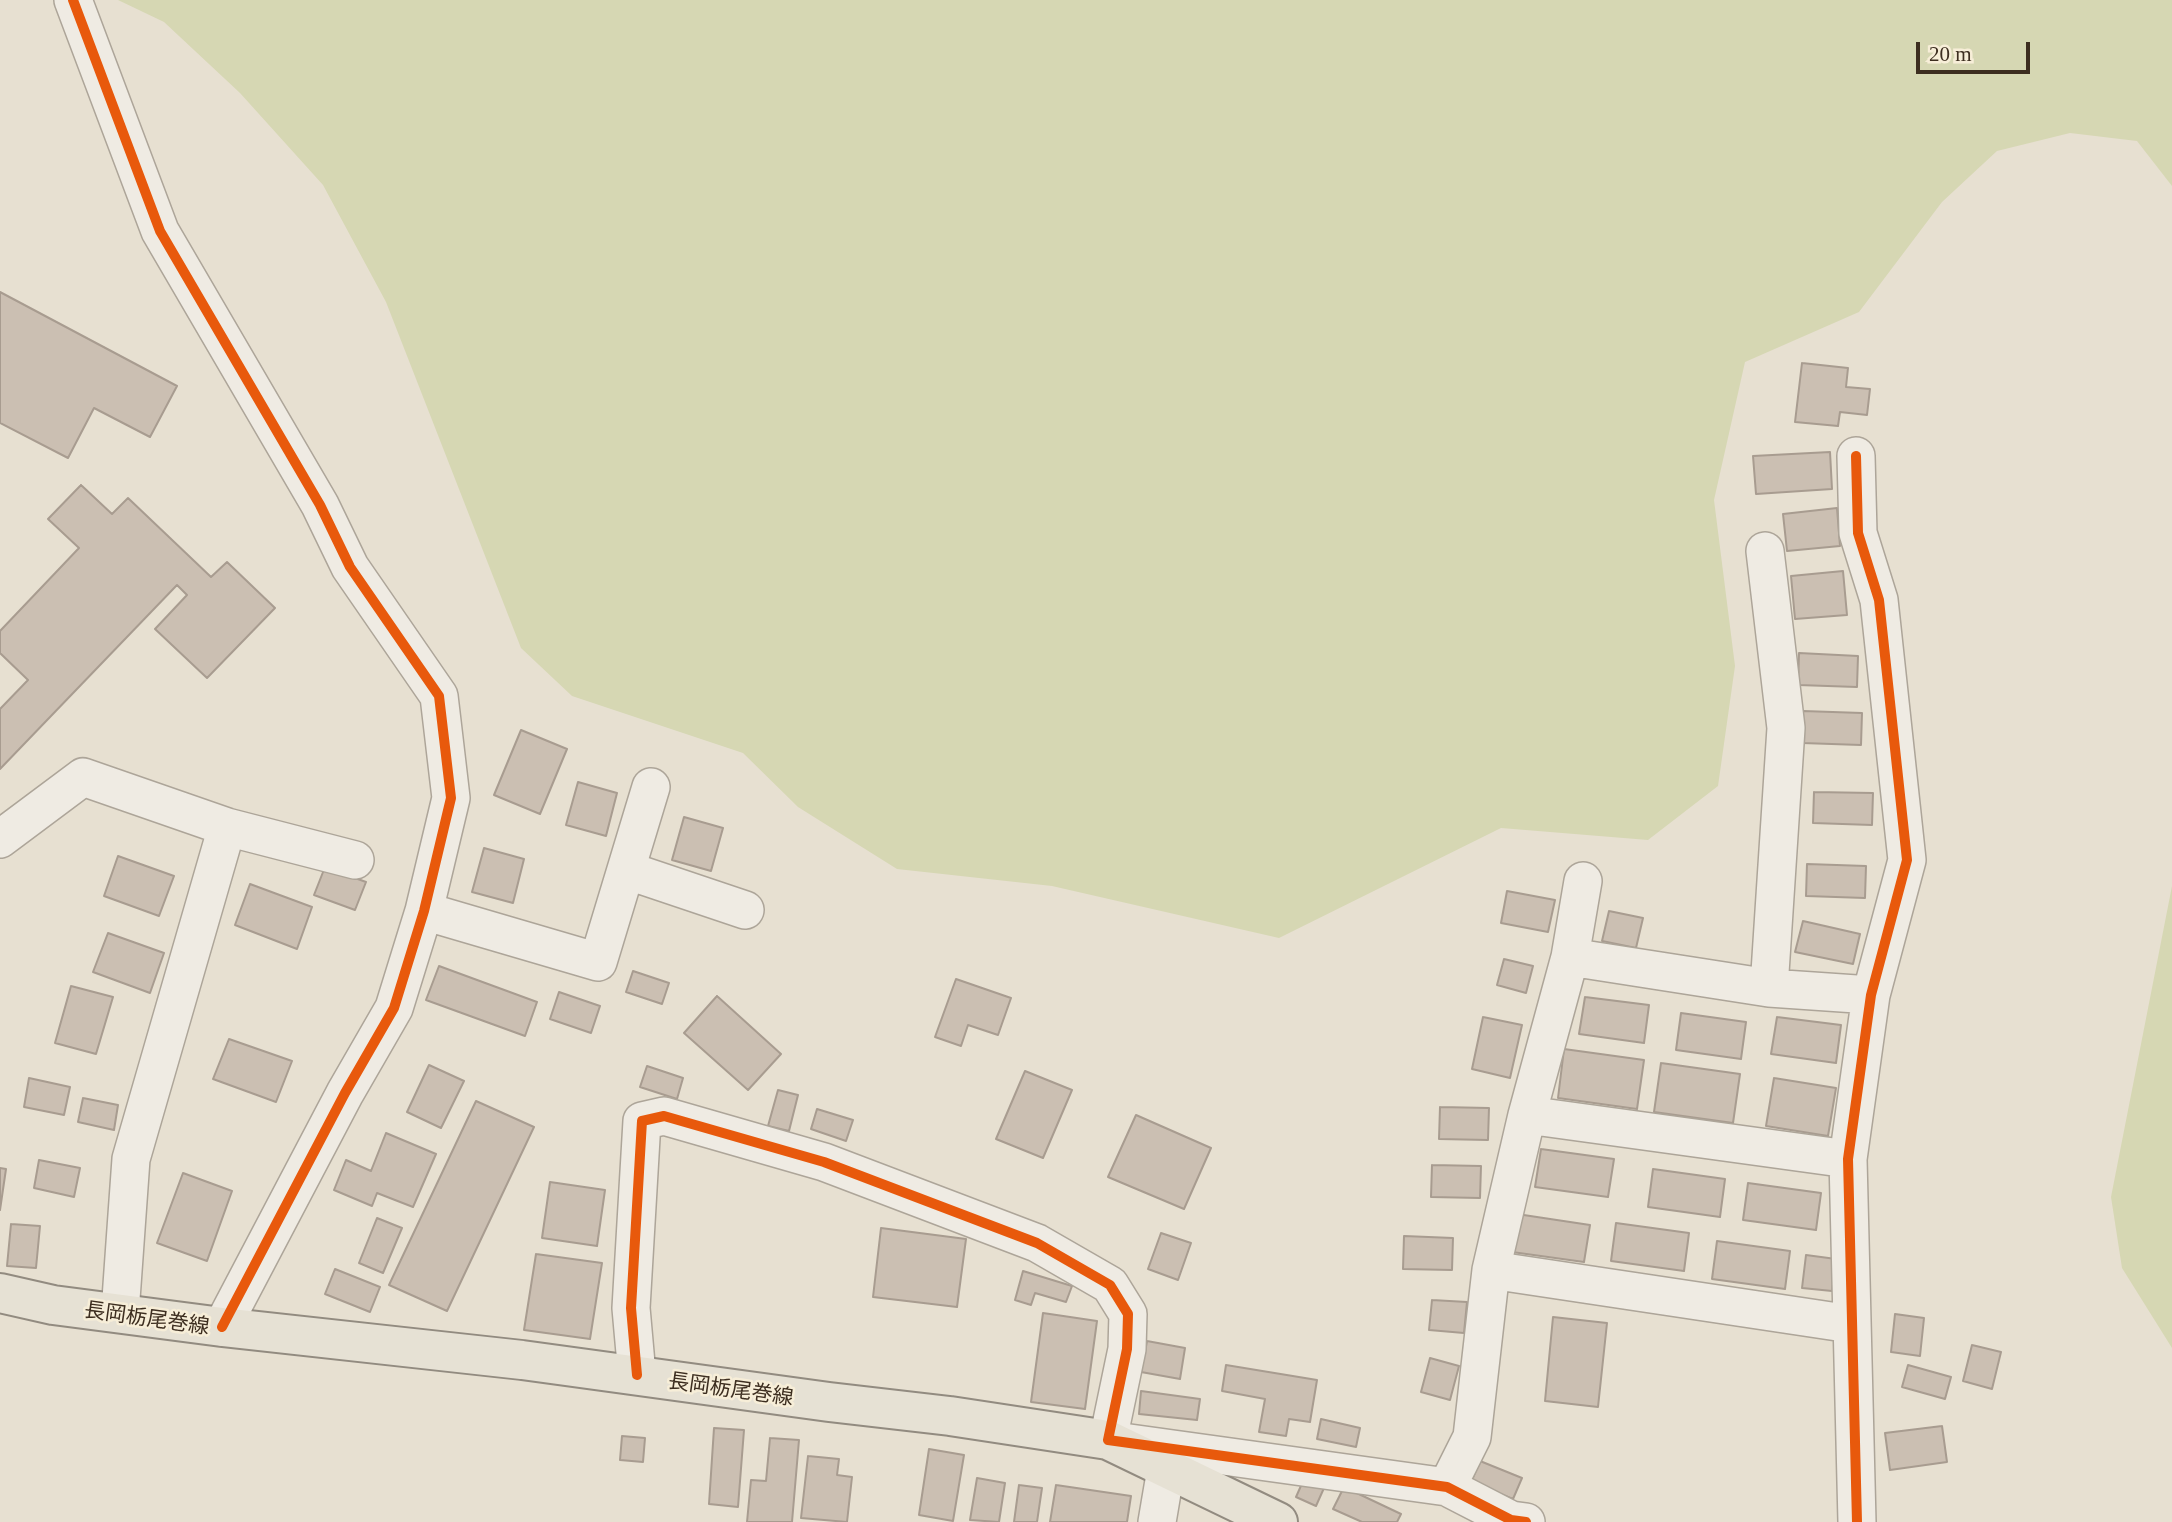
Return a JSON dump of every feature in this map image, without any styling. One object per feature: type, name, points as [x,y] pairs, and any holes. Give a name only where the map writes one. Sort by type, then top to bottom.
[{"type":"main road","name":"長岡栃尾巻線","points":[[0,1293],[53,1305],[222,1328],[522,1360],[816,1401],[950,1416],[1108,1440],[1278,1522]]},
{"type":"street","points":[[74,0],[160,231],[320,505],[350,567],[439,696],[451,798],[424,911],[394,1008],[345,1093],[222,1328]]},
{"type":"street","points":[[1856,456],[1858,533],[1879,600],[1907,860],[1871,995],[1847,1159],[1857,1522]]},
{"type":"street","points":[[1765,551],[1786,728],[1769,988]]},
{"type":"street","points":[[0,839],[83,777],[228,827],[355,860]]},
{"type":"street","points":[[424,911],[598,962],[652,787]]},
{"type":"street","points":[[120,1313],[131,1159],[228,827]]},
{"type":"street","points":[[626,870],[744,910]]},
{"type":"street","points":[[1447,1487],[1472,1437],[1491,1270],[1527,1115],[1570,957],[1583,881]]},
{"type":"street","points":[[1570,957],[1769,988],[1871,995]]},
{"type":"street","points":[[1527,1115],[1847,1159]]},
{"type":"street","points":[[638,1375],[631,1308],[642,1121],[664,1116],[824,1162],[1037,1243],[1110,1285],[1128,1314],[1126,1349],[1108,1440],[1447,1487],[1511,1520],[1526,1522]]},
{"type":"street","points":[[1491,1270],[1851,1324]]},
{"type":"street","points":[[1157,1522],[1166,1469]]},
{"type":"green space","points":[[118,0],[2172,0],[2172,186],[2137,141],[2070,133],[1997,151],[1942,202],[1859,312],[1745,362],[1714,500],[1735,666],[1718,786],[1648,840],[1501,828],[1279,938],[1052,886],[897,869],[798,807],[743,753],[572,696],[521,648],[386,302],[323,185],[240,93],[164,22]]},
{"type":"green space","points":[[2172,886],[2172,1348],[2122,1268],[2111,1197]]},
{"type":"building","points":[[0,292],[177,386],[150,437],[94,408],[68,458],[0,423]]},
{"type":"building","points":[[1802,363],[1848,368],[1846,387],[1870,389],[1867,415],[1840,412],[1838,426],[1795,422]]},
{"type":"building","points":[[1830,452],[1832,489],[1756,494],[1753,456]]},
{"type":"building","points":[[81,485],[112,514],[128,498],[211,577],[227,562],[275,608],[207,678],[155,629],[187,595],[177,585],[0,769],[0,709],[28,680],[0,653],[0,631],[79,548],[48,519]]},
{"type":"building","points":[[1837,508],[1840,546],[1787,551],[1783,514]]},
{"type":"building","points":[[1843,571],[1847,615],[1795,619],[1791,576]]},
{"type":"building","points":[[1799,653],[1858,656],[1857,687],[1798,685]]},
{"type":"building","points":[[1803,711],[1862,713],[1861,745],[1802,743]]},
{"type":"building","points":[[521,730],[567,749],[540,814],[494,795]]},
{"type":"building","points":[[578,782],[617,793],[606,836],[566,825]]},
{"type":"building","points":[[1814,792],[1873,793],[1872,825],[1813,823]]},
{"type":"building","points":[[684,817],[723,828],[711,871],[672,860]]},
{"type":"building","points":[[484,848],[524,859],[513,903],[472,892]]},
{"type":"building","points":[[118,856],[174,876],[159,916],[104,896]]},
{"type":"building","points":[[1807,864],[1866,866],[1865,898],[1806,896]]},
{"type":"building","points":[[325,867],[366,882],[355,910],[314,895]]},
{"type":"building","points":[[250,884],[312,907],[297,949],[235,925]]},
{"type":"building","points":[[1507,891],[1555,900],[1548,932],[1501,923]]},
{"type":"building","points":[[1609,911],[1643,918],[1636,948],[1602,941]]},
{"type":"building","points":[[1803,921],[1860,934],[1853,964],[1795,952]]},
{"type":"building","points":[[108,933],[164,953],[150,993],[93,972]]},
{"type":"building","points":[[1504,959],[1533,966],[1526,993],[1497,985]]},
{"type":"building","points":[[439,966],[537,1002],[525,1036],[426,1000]]},
{"type":"building","points":[[633,971],[669,983],[662,1004],[626,992]]},
{"type":"building","points":[[956,979],[1011,998],[998,1035],[968,1025],[961,1046],[935,1037]]},
{"type":"building","points":[[71,986],[113,997],[96,1054],[55,1043]]},
{"type":"building","points":[[559,992],[600,1006],[591,1033],[550,1019]]},
{"type":"building","points":[[717,996],[781,1054],[748,1090],[684,1033]]},
{"type":"building","points":[[1585,997],[1649,1005],[1644,1043],[1579,1034]]},
{"type":"building","points":[[1681,1013],[1746,1022],[1741,1059],[1676,1050]]},
{"type":"building","points":[[1483,1017],[1522,1025],[1510,1078],[1472,1069]]},
{"type":"building","points":[[1777,1017],[1841,1025],[1836,1063],[1771,1054]]},
{"type":"building","points":[[229,1039],[292,1061],[276,1102],[213,1079]]},
{"type":"building","points":[[1564,1049],[1644,1060],[1637,1109],[1558,1098]]},
{"type":"building","points":[[1661,1063],[1740,1074],[1733,1123],[1654,1112]]},
{"type":"building","points":[[429,1065],[464,1081],[441,1128],[407,1112]]},
{"type":"building","points":[[647,1066],[683,1078],[677,1099],[640,1087]]},
{"type":"building","points":[[1025,1071],[1072,1090],[1043,1158],[996,1139]]},
{"type":"building","points":[[29,1078],[70,1087],[64,1115],[24,1107]]},
{"type":"building","points":[[1774,1078],[1836,1088],[1828,1136],[1766,1126]]},
{"type":"building","points":[[778,1090],[798,1095],[789,1131],[768,1126]]},
{"type":"building","points":[[83,1098],[118,1105],[114,1130],[78,1122]]},
{"type":"building","points":[[476,1101],[534,1127],[447,1311],[389,1285]]},
{"type":"building","points":[[1440,1107],[1489,1108],[1488,1140],[1439,1139]]},
{"type":"building","points":[[817,1109],[853,1120],[846,1141],[811,1129]]},
{"type":"building","points":[[1136,1115],[1211,1148],[1184,1209],[1108,1177]]},
{"type":"building","points":[[386,1133],[436,1154],[413,1207],[377,1193],[372,1206],[334,1190],[346,1160],[371,1171]]},
{"type":"building","points":[[1541,1149],[1614,1159],[1608,1197],[1535,1187]]},
{"type":"building","points":[[39,1160],[80,1168],[74,1197],[34,1188]]},
{"type":"building","points":[[1432,1165],[1481,1166],[1480,1198],[1431,1197]]},
{"type":"building","points":[[0,1168],[6,1169],[0,1210]]},
{"type":"building","points":[[1653,1169],[1725,1179],[1720,1217],[1648,1207]]},
{"type":"building","points":[[183,1173],[232,1191],[207,1261],[157,1243]]},
{"type":"building","points":[[550,1182],[605,1190],[597,1246],[542,1238]]},
{"type":"building","points":[[1748,1183],[1821,1193],[1816,1230],[1743,1220]]},
{"type":"building","points":[[1517,1214],[1590,1225],[1584,1262],[1512,1252]]},
{"type":"building","points":[[377,1218],[402,1228],[383,1273],[359,1263]]},
{"type":"building","points":[[1616,1223],[1689,1233],[1684,1271],[1611,1261]]},
{"type":"building","points":[[11,1224],[40,1226],[36,1268],[7,1266]]},
{"type":"building","points":[[881,1228],[966,1239],[957,1307],[873,1297]]},
{"type":"building","points":[[1161,1233],[1191,1243],[1178,1280],[1148,1269]]},
{"type":"building","points":[[1404,1236],[1453,1238],[1452,1270],[1403,1269]]},
{"type":"building","points":[[1717,1241],[1790,1251],[1785,1289],[1712,1279]]},
{"type":"building","points":[[536,1254],[602,1263],[590,1339],[524,1330]]},
{"type":"building","points":[[1806,1255],[1836,1259],[1832,1291],[1802,1288]]},
{"type":"building","points":[[335,1269],[380,1287],[370,1312],[325,1294]]},
{"type":"building","points":[[1023,1271],[1072,1286],[1066,1302],[1035,1293],[1031,1305],[1015,1300]]},
{"type":"building","points":[[1432,1300],[1467,1302],[1464,1333],[1429,1330]]},
{"type":"building","points":[[1043,1313],[1097,1321],[1085,1409],[1031,1402]]},
{"type":"building","points":[[1895,1314],[1924,1318],[1920,1356],[1891,1352]]},
{"type":"building","points":[[1553,1317],[1607,1323],[1598,1407],[1545,1401]]},
{"type":"building","points":[[1147,1341],[1185,1348],[1180,1379],[1141,1372]]},
{"type":"building","points":[[1972,1345],[2001,1352],[1992,1389],[1963,1381]]},
{"type":"building","points":[[1430,1358],[1459,1366],[1450,1400],[1421,1392]]},
{"type":"building","points":[[1226,1365],[1317,1380],[1310,1422],[1289,1419],[1286,1436],[1259,1432],[1265,1399],[1222,1391]]},
{"type":"building","points":[[1908,1365],[1951,1377],[1945,1399],[1902,1387]]},
{"type":"building","points":[[1141,1391],[1200,1399],[1197,1420],[1139,1414]]},
{"type":"building","points":[[1321,1419],[1360,1428],[1356,1447],[1317,1439]]},
{"type":"building","points":[[1942,1426],[1947,1462],[1890,1470],[1885,1433]]},
{"type":"building","points":[[714,1428],[744,1430],[738,1507],[709,1504]]},
{"type":"building","points":[[622,1436],[645,1438],[643,1462],[620,1460]]},
{"type":"building","points":[[770,1438],[799,1440],[792,1522],[747,1522],[751,1480],[766,1481]]},
{"type":"building","points":[[929,1449],[964,1455],[953,1521],[919,1515]]},
{"type":"building","points":[[808,1456],[839,1459],[837,1475],[852,1477],[847,1522],[801,1518]]},
{"type":"building","points":[[1480,1461],[1522,1478],[1513,1499],[1471,1482]]},
{"type":"building","points":[[977,1478],[1005,1483],[999,1522],[970,1520]]},
{"type":"building","points":[[1304,1479],[1324,1488],[1316,1506],[1296,1497]]},
{"type":"building","points":[[1019,1485],[1042,1488],[1037,1522],[1014,1522]]},
{"type":"building","points":[[1056,1485],[1131,1496],[1127,1522],[1050,1522]]},
{"type":"building","points":[[1344,1487],[1401,1514],[1397,1522],[1362,1522],[1333,1509]]},
{"type":"cycle path","points":[[73,0],[160,231],[320,505],[350,567],[439,696],[451,798],[424,911],[394,1008],[345,1093],[222,1327]]},
{"type":"cycle path","points":[[1856,456],[1858,533],[1879,600],[1907,860],[1871,995],[1848,1159],[1857,1522]]},
{"type":"cycle path","points":[[637,1375],[631,1308],[642,1121],[664,1116],[824,1162],[1037,1243],[1110,1285],[1128,1314],[1127,1349],[1108,1440],[1447,1487],[1511,1520],[1526,1522]]}]
